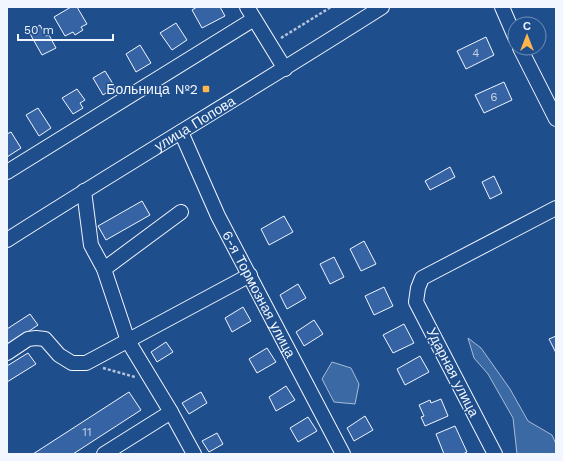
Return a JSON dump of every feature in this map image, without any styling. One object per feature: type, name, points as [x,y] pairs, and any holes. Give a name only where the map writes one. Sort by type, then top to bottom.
[{"type":"street","points":[[246,7],[285,69]]},
{"type":"street","name":"улица Попова","points":[[7,240],[84,191],[285,69],[382,7]]},
{"type":"street","points":[[502,7],[507,19]]},
{"type":"street","points":[[7,172],[254,19]]},
{"type":"street","points":[[524,56],[556,119]]},
{"type":"street","name":"6-я Тормозная улица","points":[[181,132],[218,216],[343,454]]},
{"type":"street","points":[[84,191],[91,245],[104,269],[128,341],[171,412],[194,454]]},
{"type":"street","name":"Ударная улица","points":[[495,454],[416,302],[418,288],[422,278],[556,208]]},
{"type":"street","points":[[104,269],[181,212]]},
{"type":"street","points":[[7,354],[28,339],[44,339],[59,355],[72,363],[86,364],[250,275]]},
{"type":"street","points":[[104,454],[171,412]]},
{"type":"path","points":[[270,45],[331,7]]},
{"type":"path","points":[[86,364],[151,380]]},
{"type":"water","points":[[468,338],[481,348],[510,389],[528,421],[552,435],[556,444],[556,454],[517,454],[513,418],[488,374],[474,358]]},
{"type":"water","points":[[332,362],[351,368],[359,384],[355,404],[334,402],[322,379]]},
{"type":"building","points":[[71,7],[77,7],[87,24],[81,27],[83,30],[75,35],[73,32],[65,36],[54,17]]},
{"type":"building","points":[[197,7],[220,7],[225,16],[202,28],[192,10]]},
{"type":"building","points":[[176,23],[187,40],[172,50],[160,33]]},
{"type":"building","points":[[40,25],[46,36],[49,35],[56,48],[42,55],[29,32]]},
{"type":"building","points":[[486,37],[494,55],[466,69],[457,51]]},
{"type":"building","points":[[140,45],[151,63],[136,72],[126,54]]},
{"type":"building","points":[[105,71],[115,87],[103,95],[93,78]]},
{"type":"building","points":[[504,82],[512,100],[484,113],[475,95]]},
{"type":"building","points":[[77,89],[85,100],[80,103],[83,108],[73,114],[62,98]]},
{"type":"building","points":[[38,108],[51,128],[39,136],[26,115]]},
{"type":"building","points":[[11,132],[21,148],[7,157],[7,134]]},
{"type":"building","points":[[450,167],[455,177],[430,190],[425,181]]},
{"type":"building","points":[[494,176],[502,193],[490,199],[482,182]]},
{"type":"building","points":[[142,201],[150,215],[106,240],[98,226]]},
{"type":"building","points":[[284,216],[293,232],[269,245],[261,229]]},
{"type":"building","points":[[364,241],[376,264],[361,271],[350,249]]},
{"type":"building","points":[[334,257],[344,277],[330,284],[320,264]]},
{"type":"building","points":[[298,284],[306,298],[287,309],[280,295]]},
{"type":"building","points":[[384,287],[393,306],[374,315],[365,296]]},
{"type":"building","points":[[243,307],[251,321],[232,332],[225,318]]},
{"type":"building","points":[[30,314],[38,325],[7,346],[7,329]]},
{"type":"building","points":[[314,320],[323,334],[304,346],[296,332]]},
{"type":"building","points":[[404,324],[414,343],[393,353],[383,335]]},
{"type":"building","points":[[556,336],[556,353],[549,339]]},
{"type":"building","points":[[166,342],[173,352],[157,362],[151,352]]},
{"type":"building","points":[[267,348],[276,362],[257,373],[249,359]]},
{"type":"building","points":[[28,353],[36,364],[7,382],[7,366]]},
{"type":"building","points":[[420,356],[429,372],[405,385],[397,369]]},
{"type":"building","points":[[286,386],[295,400],[276,411],[269,397]]},
{"type":"building","points":[[129,392],[141,410],[73,454],[33,454]]},
{"type":"building","points":[[201,392],[207,403],[189,414],[182,403]]},
{"type":"building","points":[[441,399],[448,416],[425,426],[421,417],[424,416],[419,405],[430,400],[431,403]]},
{"type":"building","points":[[365,416],[373,430],[354,441],[347,428]]},
{"type":"building","points":[[308,417],[317,431],[298,442],[290,428]]},
{"type":"building","points":[[455,426],[467,452],[463,454],[444,454],[436,434]]},
{"type":"building","points":[[217,433],[223,444],[209,452],[202,441]]},
{"type":"place","name":"Больница №2","points":[[206,89]]}]
